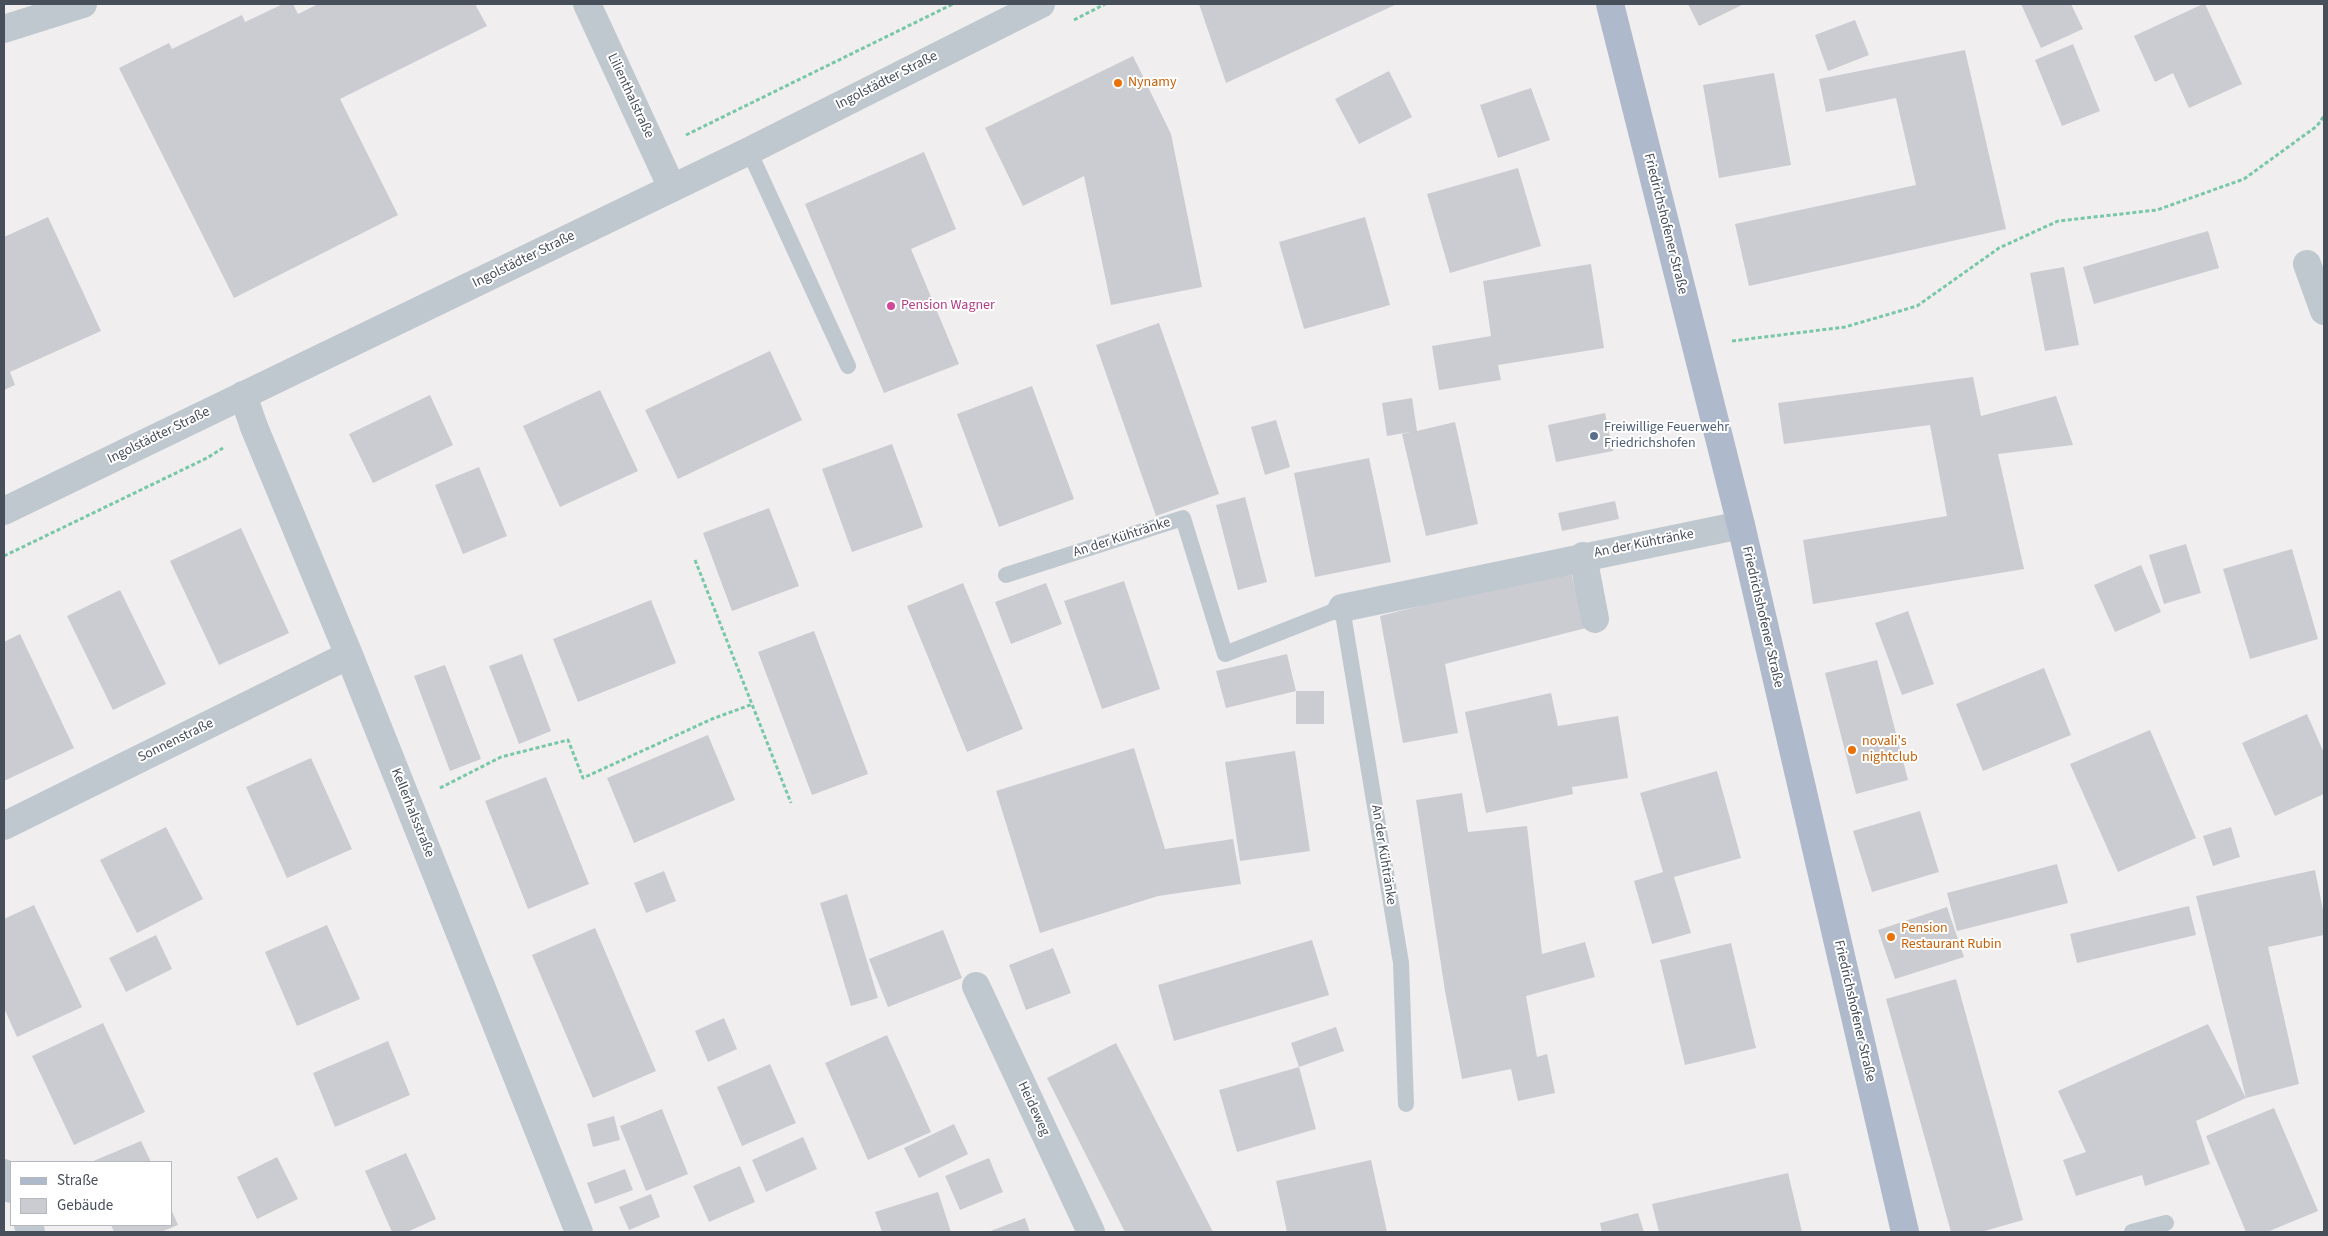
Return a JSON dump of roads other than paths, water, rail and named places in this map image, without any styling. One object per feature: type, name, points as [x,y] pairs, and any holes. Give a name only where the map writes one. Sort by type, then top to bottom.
[{"type":"main road","name":"Friedrichshofener Straße","points":[[1610,4],[1741,525],[1905,1232]]},
{"type":"street","points":[[4,29],[83,4]]},
{"type":"street","name":"Lilienthalstraße","points":[[587,4],[672,188]]},
{"type":"street","name":"Ingolstädter Straße","points":[[4,511],[749,151],[1041,4]]},
{"type":"street","points":[[2306,264],[2324,311]]},
{"type":"street","name":"Kellerhalsstraße","points":[[243,395],[254,427],[409,805],[580,1232]]},
{"type":"street","name":"An der Kühtränke","points":[[1342,608],[1583,556],[1741,525]]},
{"type":"street","points":[[1583,556],[1595,619]]},
{"type":"street","name":"Sonnenstraße","points":[[4,826],[348,655]]},
{"type":"street","name":"Heideweg","points":[[976,986],[1091,1232]]},
{"type":"street","points":[[4,1173],[10,1187]]},
{"type":"lane","points":[[749,151],[848,366]]},
{"type":"lane","name":"An der Kühtränke","points":[[1006,575],[1183,518],[1225,654],[1342,608],[1401,964],[1406,1104]]},
{"type":"lane","points":[[2132,1232],[2166,1223]]},
{"type":"place","name":"Nynamy","points":[[1118,83]]},
{"type":"place","name":"Pension Wagner","points":[[891,306]]},
{"type":"place","name":"Freiwillige Feuerwehr Friedrichshofen","points":[[1594,436]]},
{"type":"place","name":"novali's nightclub","points":[[1852,750]]},
{"type":"place","name":"Pension Restaurant Rubin","points":[[1891,937]]}]
